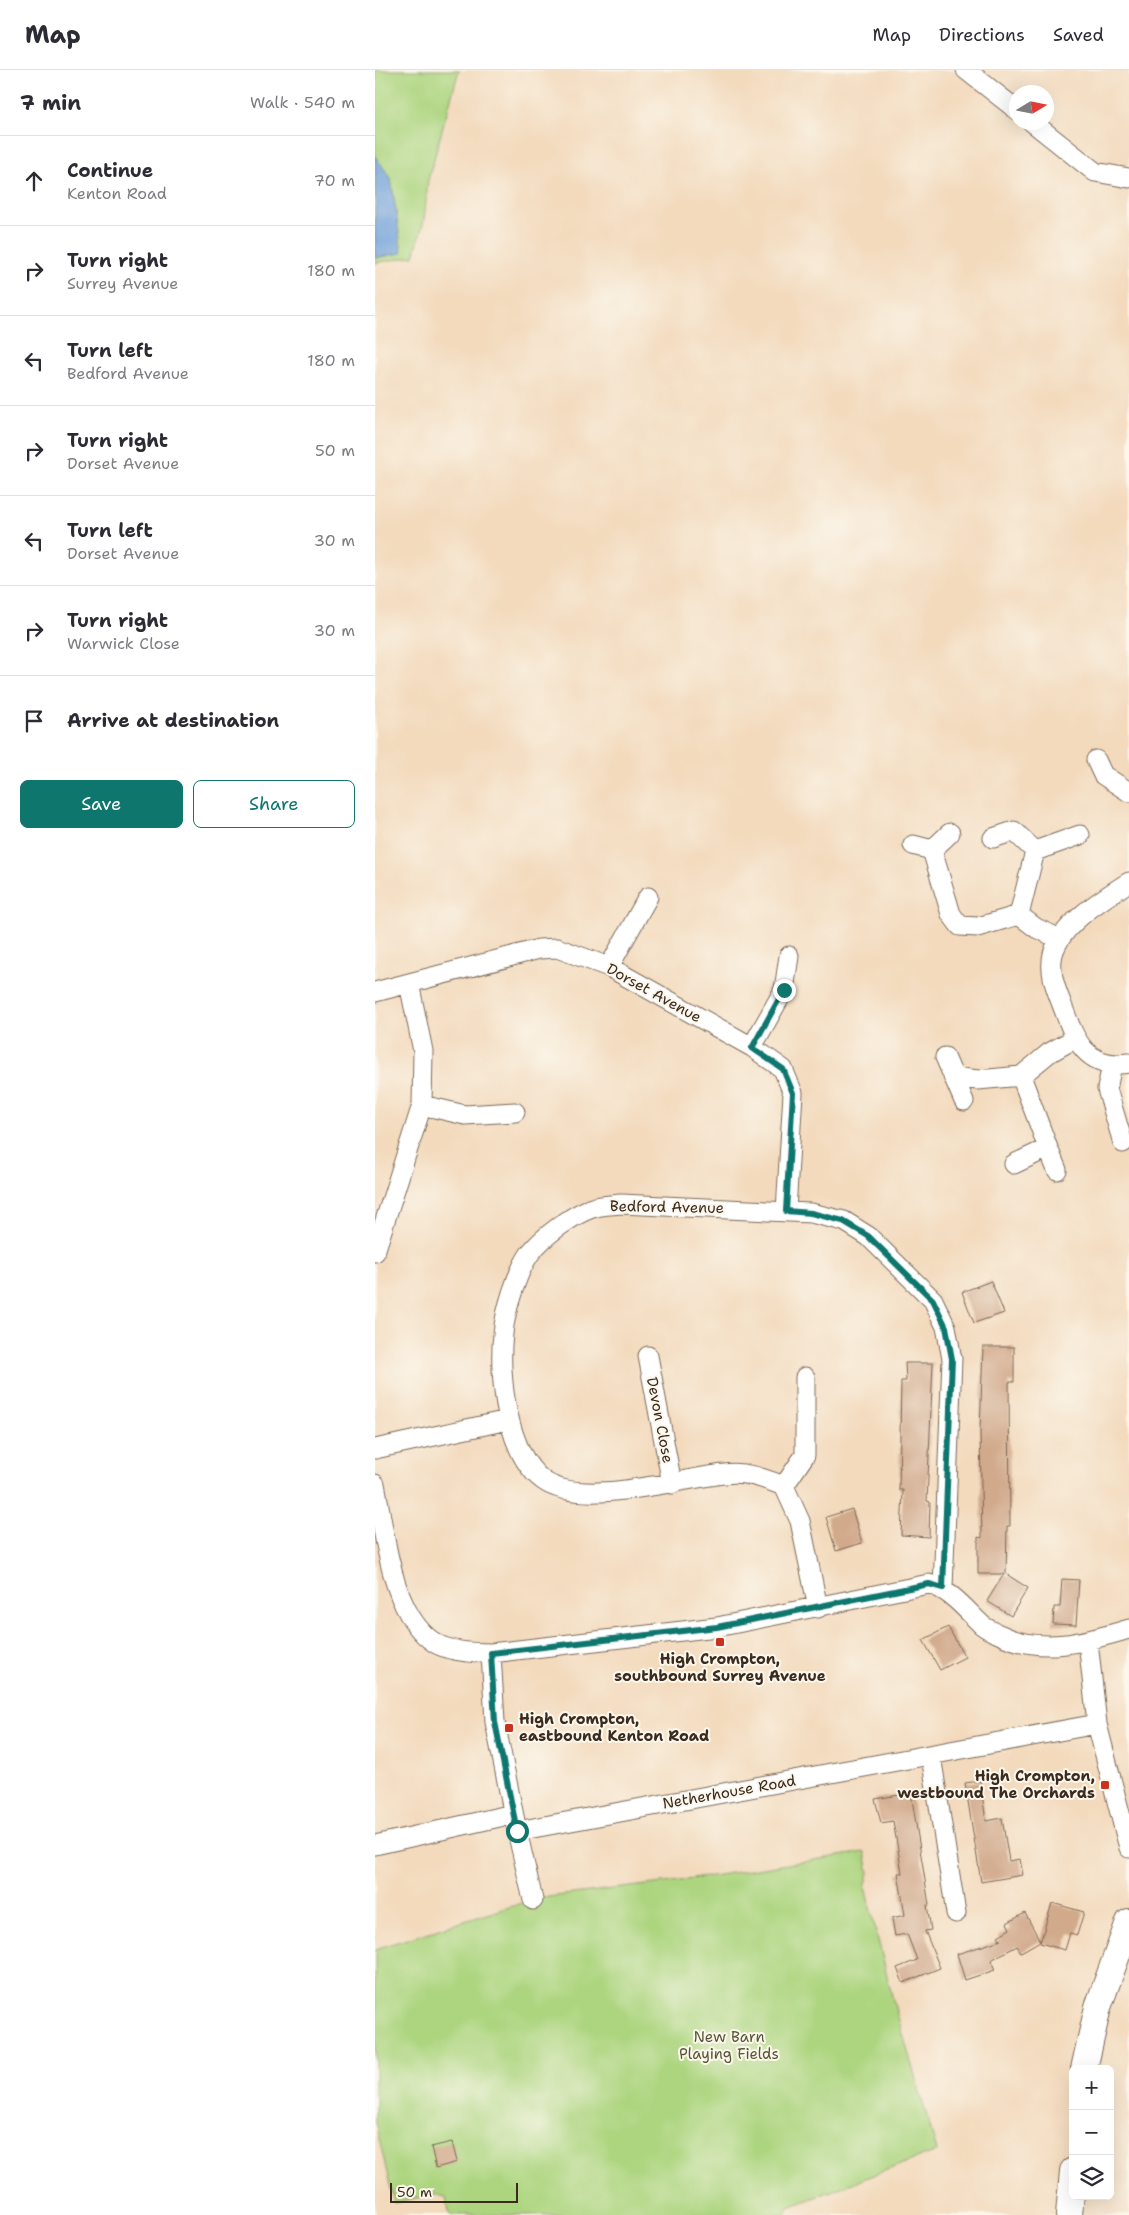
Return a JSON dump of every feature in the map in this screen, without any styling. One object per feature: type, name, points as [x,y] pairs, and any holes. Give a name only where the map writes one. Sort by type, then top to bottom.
[{"type":"main road","points":[[1085,2065],[1098,2007],[1129,1922]]},
{"type":"main road","points":[[1069,2215],[1070,2200]]},
{"type":"street","points":[[966,70],[1009,104]]},
{"type":"street","points":[[1042,130],[1095,172],[1129,178]]},
{"type":"street","points":[[1096,760],[1103,776],[1129,792]]},
{"type":"street","points":[[993,838],[1015,831],[1035,851]]},
{"type":"street","points":[[932,850],[950,832]]},
{"type":"street","points":[[1035,851],[1080,836]]},
{"type":"street","points":[[913,845],[932,850]]},
{"type":"street","points":[[932,850],[951,914],[960,926],[978,927],[1019,915]]},
{"type":"street","points":[[1019,915],[1035,851]]},
{"type":"street","points":[[1123,1142],[1107,1089],[1121,1064],[1090,1055],[1074,1039],[1052,978],[1053,954],[1059,939],[1082,915],[1103,898],[1129,882]]},
{"type":"street","points":[[609,967],[648,897]]},
{"type":"street","points":[[1019,915],[1036,928],[1059,939]]},
{"type":"street","name":"Dorset Avenue","points":[[375,992],[539,949],[557,948],[609,967],[752,1048],[783,1069],[793,1093],[786,1211]]},
{"type":"street","points":[[752,1048],[784,990],[789,956]]},
{"type":"street","points":[[375,1252],[422,1105],[423,1051],[409,983]]},
{"type":"street","points":[[953,1077],[978,1080],[1021,1076],[1049,1053],[1074,1039]]},
{"type":"street","points":[[945,1057],[964,1101]]},
{"type":"street","points":[[1021,1076],[1057,1170]]},
{"type":"street","points":[[422,1105],[465,1115],[515,1112]]},
{"type":"street","points":[[1014,1164],[1049,1148]]},
{"type":"street","name":"Bedford Avenue","points":[[784,1486],[759,1476],[727,1473],[672,1484],[593,1492],[566,1491],[543,1481],[523,1456],[508,1420],[503,1374],[503,1333],[513,1289],[531,1252],[561,1225],[592,1208],[621,1204],[811,1213],[843,1221],[868,1236],[933,1300],[946,1327],[952,1359],[943,1588]]},
{"type":"street","name":"Devon Close","points":[[648,1356],[672,1484]]},
{"type":"street","points":[[805,1377],[805,1455],[784,1486],[800,1520],[817,1608]]},
{"type":"street","points":[[375,1449],[508,1420]]},
{"type":"street","points":[[375,1484],[398,1592],[414,1621],[435,1643],[470,1653],[491,1653],[717,1627],[929,1584],[943,1588],[963,1604],[984,1627],[1018,1643],[1052,1645],[1088,1641],[1129,1629]]},
{"type":"street","points":[[1088,1641],[1097,1724],[1129,1848]]},
{"type":"street","points":[[491,1653],[495,1722],[533,1900]]},
{"type":"street","name":"Netherhouse Road","points":[[375,1845],[931,1756],[1097,1724]]},
{"type":"street","points":[[931,1756],[956,1914]]},
{"type":"green space","points":[[375,70],[459,70],[428,180],[424,220],[414,256],[375,263]]},
{"type":"green space","name":"New Barn Playing Fields","points":[[865,1852],[869,1873],[865,1887],[894,2004],[937,2151],[789,2207],[786,2215],[450,2215],[446,2198],[435,2194],[394,2203],[375,2122],[375,1949],[522,1903],[548,1897],[680,1881]]},
{"type":"water","points":[[375,156],[391,178],[402,253],[375,258]]},
{"type":"building","points":[[991,1281],[1004,1313],[974,1323],[962,1292]]},
{"type":"building","points":[[983,1347],[1014,1347],[1014,1382],[1009,1382],[1010,1526],[1007,1526],[1006,1574],[1028,1588],[1011,1616],[987,1601],[1004,1574],[978,1574],[978,1537],[982,1538],[980,1431]]},
{"type":"building","points":[[905,1363],[933,1363],[927,1501],[930,1502],[929,1537],[901,1535],[903,1490],[899,1490],[901,1381],[906,1381]]},
{"type":"building","points":[[852,1509],[862,1543],[836,1551],[826,1517]]},
{"type":"building","points":[[1062,1579],[1079,1580],[1076,1625],[1053,1624],[1054,1607],[1060,1607]]},
{"type":"building","points":[[948,1627],[965,1657],[940,1670],[923,1640]]},
{"type":"building","points":[[980,1781],[986,1821],[1002,1818],[1009,1861],[1020,1859],[1023,1875],[981,1882],[965,1783]]},
{"type":"building","points":[[911,1793],[929,1905],[927,1905],[931,1930],[925,1931],[940,1968],[903,1983],[897,1968],[917,1960],[907,1934],[895,1936],[892,1918],[905,1915],[898,1873],[902,1873],[893,1821],[881,1823],[875,1799]]},
{"type":"building","points":[[1052,1903],[1084,1912],[1077,1935],[1070,1933],[1065,1950],[1040,1943]]},
{"type":"building","points":[[1025,1913],[1040,1941],[1021,1952],[1017,1946],[991,1960],[995,1970],[965,1980],[957,1954],[1001,1940],[998,1936],[1010,1929],[1007,1923]]},
{"type":"building","points":[[452,2142],[457,2162],[436,2168],[431,2147]]},
{"type":"place","name":"High Crompton, southbound Surrey Avenue","points":[[720,1642]]},
{"type":"place","name":"High Crompton, eastbound Kenton Road","points":[[509,1728]]},
{"type":"place","name":"High Crompton, westbound The Orchards","points":[[1105,1785]]},
{"type":"route","points":[[517,1831],[495,1722],[491,1653],[717,1627],[929,1584],[943,1588],[952,1359],[946,1327],[933,1300],[868,1236],[843,1221],[811,1213],[786,1211],[793,1093],[783,1069],[752,1048],[784,990]]}]
